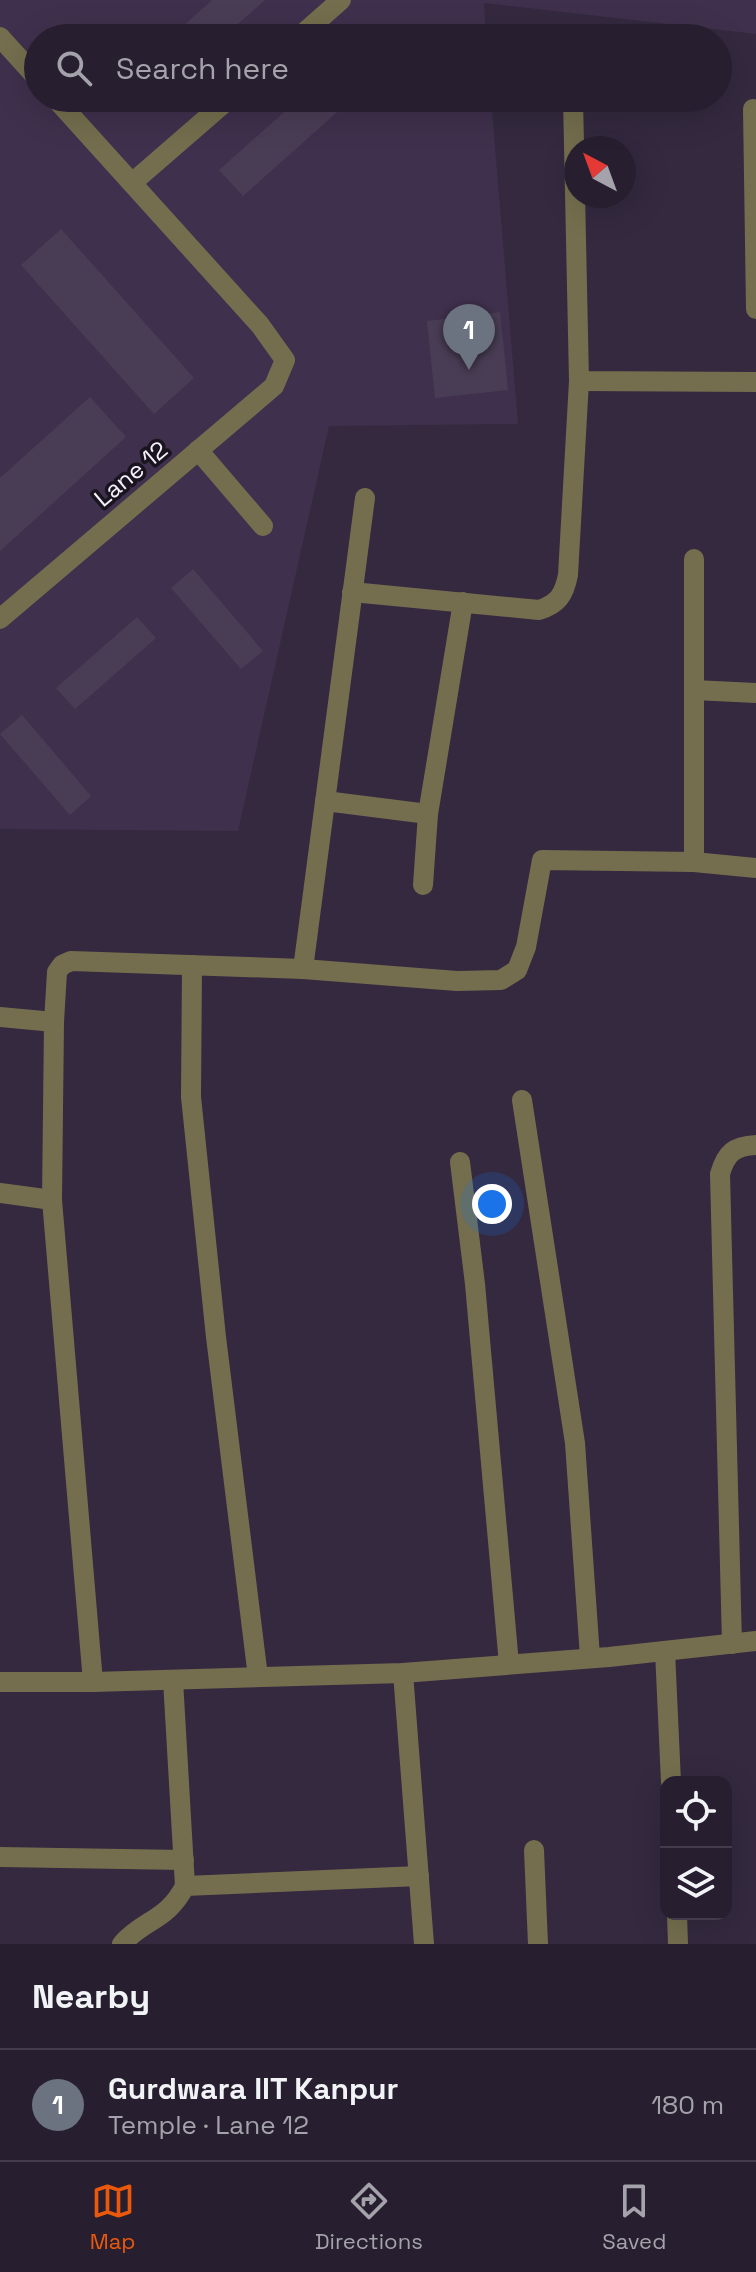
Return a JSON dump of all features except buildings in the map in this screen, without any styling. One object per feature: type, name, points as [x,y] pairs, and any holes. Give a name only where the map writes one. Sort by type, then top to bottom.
[{"type":"street","points":[[314,24],[341,0]]},
{"type":"street","points":[[0,37],[24,64]]},
{"type":"street","points":[[753,109],[756,309]]},
{"type":"street","points":[[68,112],[132,183],[214,112]]},
{"type":"street","points":[[352,592],[539,610],[561,598],[568,575],[579,381],[573,112]]},
{"type":"street","name":"Lane 12","points":[[0,619],[274,386],[285,360],[260,325],[132,183]]},
{"type":"street","points":[[579,381],[756,382]]},
{"type":"street","points":[[198,450],[263,526]]},
{"type":"street","points":[[303,969],[365,498]]},
{"type":"street","points":[[694,559],[694,862]]},
{"type":"street","points":[[423,885],[428,814],[463,602]]},
{"type":"street","points":[[694,690],[756,693]]},
{"type":"street","points":[[325,801],[428,814]]},
{"type":"street","points":[[93,1682],[52,1200],[54,1022],[57,972],[62,965],[71,961],[192,965],[303,969],[457,981],[501,980],[517,970],[526,947],[542,860],[694,862],[756,868]]},
{"type":"street","points":[[192,965],[191,1097],[216,1337],[258,1677]]},
{"type":"street","points":[[0,1017],[54,1022]]},
{"type":"street","points":[[522,1100],[575,1443],[590,1657]]},
{"type":"street","points":[[732,1644],[720,1174],[724,1160],[733,1150],[744,1145],[756,1145]]},
{"type":"street","points":[[460,1162],[475,1284],[509,1664]]},
{"type":"street","points":[[0,1193],[52,1200]]},
{"type":"street","points":[[0,1682],[403,1673],[756,1641]]},
{"type":"street","points":[[665,1651],[671,1776]]},
{"type":"street","points":[[403,1673],[424,1944]]},
{"type":"street","points":[[122,1944],[168,1911],[185,1886],[173,1680]]},
{"type":"street","points":[[534,1850],[538,1944]]},
{"type":"street","points":[[0,1857],[184,1860]]},
{"type":"street","points":[[185,1886],[419,1876]]},
{"type":"street","points":[[677,1920],[678,1944]]},
{"type":"shaded area","points":[[0,0],[756,0],[756,34],[732,31],[732,24],[668,24],[484,3],[485,24],[24,24],[24,112],[492,112],[518,424],[329,426],[238,831],[0,829]]},
{"type":"place","name":"Gurdwara IIT Kanpur","points":[[469,370]]}]
